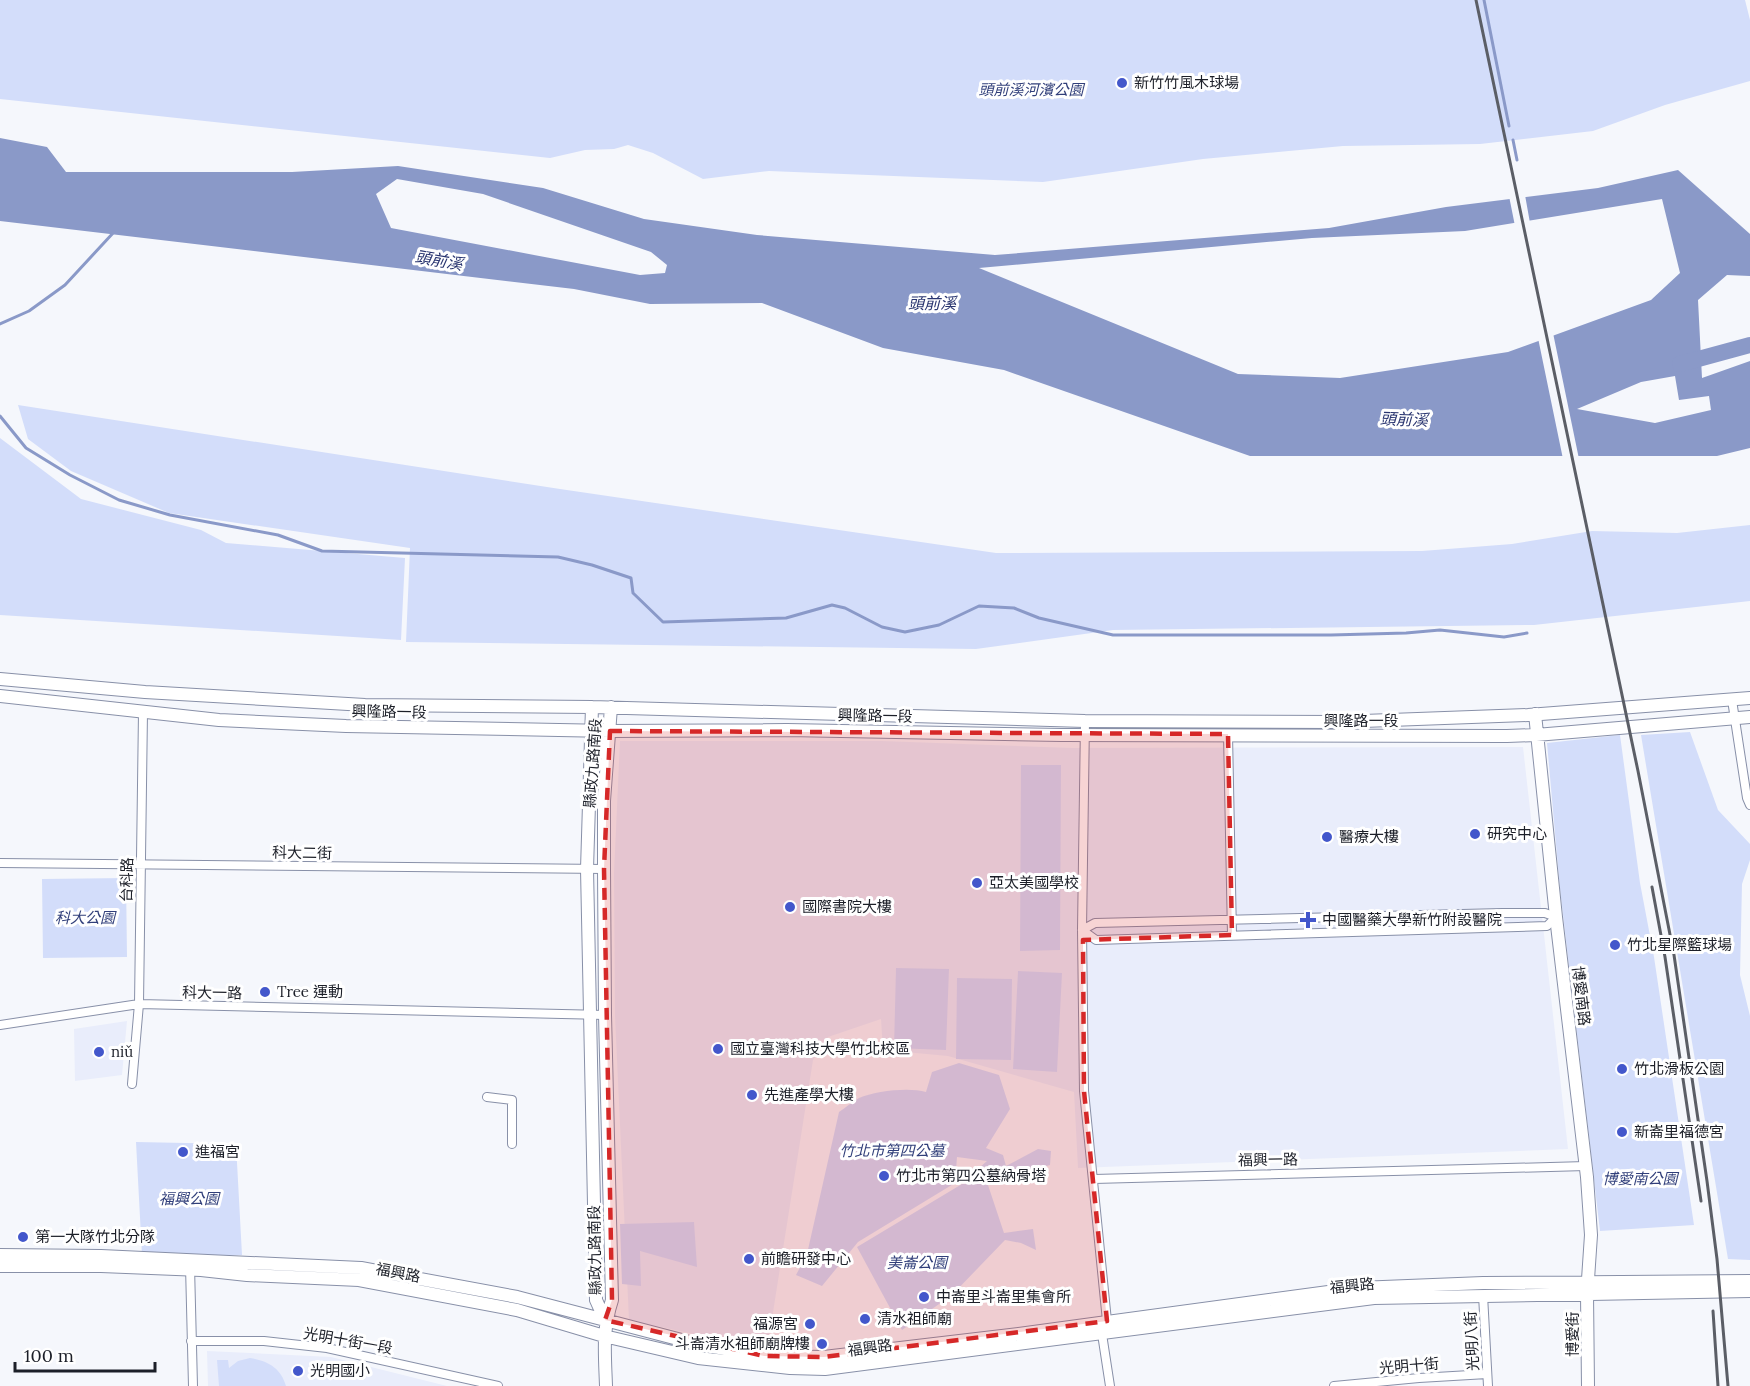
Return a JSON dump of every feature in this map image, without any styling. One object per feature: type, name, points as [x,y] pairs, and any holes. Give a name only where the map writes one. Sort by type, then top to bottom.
[{"type":"street","name":"興隆路一段","points":[[0,680],[145,692],[365,705],[611,707],[1085,721],[1336,722],[1535,714],[1750,698]]},
{"type":"street","name":"興隆路一段","points":[[0,696],[219,720],[346,726],[610,731],[1536,735],[1750,717]]},
{"type":"street","points":[[1732,700],[1750,805]]},
{"type":"street","name":"縣政九路南段","points":[[592,707],[587,869],[596,1300],[605,1320]]},
{"type":"street","name":"縣政九路南段","points":[[605,1320],[612,1300],[604,869],[604,801],[611,707]]},
{"type":"street","name":"台科路","points":[[132,1084],[140,1005],[143,712]]},
{"type":"street","name":"博愛南路","points":[[1535,714],[1556,918],[1586,1166],[1591,1235],[1588,1288]]},
{"type":"street","points":[[1085,721],[1082,930],[1084,1091],[1107,1321],[1102,1334],[1110,1386]]},
{"type":"street","points":[[1228,734],[1232,935]]},
{"type":"street","name":"科大二街","points":[[0,863],[604,869]]},
{"type":"street","points":[[1513,913],[1545,913],[1556,918],[1547,926],[1096,940],[1082,930],[1095,923],[1513,913]]},
{"type":"street","name":"科大一路","points":[[0,1025],[140,1005],[605,1015]]},
{"type":"street","points":[[487,1097],[512,1100],[512,1144]]},
{"type":"street","name":"福興一路","points":[[1094,1179],[1586,1166]]},
{"type":"street","name":"福興路","points":[[0,1255],[101,1256],[359,1280],[517,1310],[604,1336],[698,1358],[790,1368],[825,1369],[1374,1298],[1484,1295],[1664,1280],[1750,1281]]},
{"type":"street","points":[[190,1265],[193,1386]]},
{"type":"street","name":"福興路","points":[[0,1266],[190,1265],[361,1268],[517,1297],[708,1346],[764,1356],[802,1357],[824,1357],[1026,1333],[1358,1288],[1483,1283],[1588,1288],[1750,1291]]},
{"type":"street","name":"博愛街","points":[[1587,1386],[1588,1288]]},
{"type":"street","name":"光明八街","points":[[1484,1295],[1488,1386]]},
{"type":"street","points":[[605,1320],[606,1386]]},
{"type":"street","name":"光明十街一段","points":[[191,1341],[264,1341],[327,1348],[498,1386]]},
{"type":"street","name":"光明十街","points":[[1334,1386],[1487,1374]]},
{"type":"highlighted area","points":[[610,731],[1228,734],[1232,935],[1083,940],[1084,1091],[1107,1321],[824,1357],[764,1356],[605,1320],[612,1300],[604,869]]},
{"type":"shaded area","points":[[620,741],[882,741],[1072,748],[1523,747],[1568,1149],[1078,1168],[1074,1092],[948,1056],[883,1050],[881,1019],[828,1037],[813,1060],[767,1350],[629,1320],[615,1016],[614,873]]},
{"type":"shaded area","name":"niǔ","points":[[127,1021],[122,1075],[75,1081],[74,1029]]},
{"type":"shaded area","name":"光明國小","points":[[207,1351],[331,1357],[447,1386],[208,1386]]},
{"type":"green space","name":"頭前溪河濱公園","points":[[0,0],[1745,0],[1750,20],[1750,81],[1665,105],[1593,131],[1480,144],[1343,146],[1203,159],[1043,182],[769,171],[703,179],[653,153],[628,145],[614,149],[585,150],[550,158],[0,99]]},
{"type":"green space","points":[[18,405],[560,489],[996,553],[1422,551],[1512,544],[1592,531],[1677,533],[1750,525],[1750,601],[1534,625],[1113,630],[976,649],[406,642],[410,548],[169,513],[71,471],[28,439]]},
{"type":"green space","points":[[0,438],[81,499],[201,530],[226,543],[405,558],[401,640],[0,615]]},
{"type":"green space","points":[[1690,732],[1718,810],[1750,844],[1750,860],[1742,884],[1740,975],[1750,1016],[1750,1260],[1728,1259],[1641,735]]},
{"type":"green space","name":"博愛南公園","points":[[1620,735],[1640,883],[1654,957],[1694,1225],[1600,1231],[1560,889],[1547,743]]},
{"type":"green space","points":[[1021,765],[1061,765],[1060,950],[1020,951]]},
{"type":"green space","name":"科大公園","points":[[126,878],[127,957],[43,958],[42,879]]},
{"type":"green space","points":[[896,968],[949,969],[946,1050],[894,1048]]},
{"type":"green space","points":[[1018,971],[1062,973],[1057,1072],[1013,1069]]},
{"type":"green space","points":[[957,978],[1012,979],[1011,1060],[956,1059]]},
{"type":"green space","name":"竹北市第四公墓","points":[[959,1063],[999,1075],[1010,1109],[986,1148],[1003,1155],[1006,1166],[1038,1149],[1051,1151],[1050,1165],[1007,1178],[964,1181],[987,1161],[957,1157],[955,1183],[858,1242],[822,1286],[796,1275],[807,1254],[839,1112],[859,1098],[874,1093],[892,1090],[926,1092],[932,1072]]},
{"type":"green space","name":"福興公園","points":[[136,1142],[236,1144],[242,1255],[142,1255]]},
{"type":"green space","name":"美崙公園","points":[[987,1182],[1004,1233],[1033,1229],[1036,1250],[1021,1243],[1005,1240],[952,1295],[902,1330],[857,1247],[962,1184]]},
{"type":"green space","points":[[694,1222],[697,1267],[640,1251],[641,1286],[622,1284],[620,1224]]},
{"type":"green space","points":[[250,1358],[273,1366],[281,1374],[286,1386],[219,1386],[217,1360],[228,1360],[229,1368],[238,1361]]},
{"type":"water","name":"頭前溪","points":[[0,138],[47,147],[66,172],[292,172],[398,166],[543,188],[644,219],[757,235],[995,255],[1329,228],[1446,207],[1598,188],[1678,170],[1750,234],[1750,276],[1727,275],[1698,300],[1702,378],[1750,361],[1750,448],[1717,456],[1250,456],[1004,370],[883,348],[762,303],[650,304],[574,289],[0,221]],"holes":[[[397,179],[483,194],[651,252],[667,265],[665,273],[640,275],[391,228],[376,194]],[[1662,199],[1680,273],[1651,300],[1508,352],[1340,378],[1238,374],[979,268],[1312,238],[1465,231]],[[1675,376],[1679,400],[1709,396],[1711,410],[1655,423],[1577,409],[1641,382]]]},
{"type":"pier","points":[[1525,195],[1530,223],[1515,226],[1509,196]]},
{"type":"pier","points":[[1553,333],[1579,459],[1563,459],[1538,338]]},
{"type":"waterway","points":[[1484,0],[1509,126]]},
{"type":"waterway","points":[[1513,140],[1517,160]]},
{"type":"waterway","points":[[0,324],[29,311],[65,285],[114,232]]},
{"type":"waterway","name":"頭前溪","points":[[1680,364],[1750,345]]},
{"type":"waterway","points":[[0,416],[26,448],[70,475],[119,500],[170,515],[278,535],[322,551],[558,557],[631,578],[633,593],[663,622],[786,618],[832,605],[845,608],[882,627],[905,632],[939,625],[979,606],[1014,608],[1039,618],[1113,635],[1331,635],[1440,630],[1504,637],[1527,633]]},
{"type":"railway","points":[[1476,0],[1638,771],[1674,955],[1717,1259],[1728,1386]]},
{"type":"railway","points":[[1652,887],[1665,957],[1701,1201]]},
{"type":"railway","points":[[1713,1311],[1718,1386]]},
{"type":"place","name":"新竹竹風木球場","points":[[1122,83]]},
{"type":"place","name":"研究中心","points":[[1475,834]]},
{"type":"place","name":"醫療大樓","points":[[1327,837]]},
{"type":"place","name":"亞太美國學校","points":[[977,883]]},
{"type":"place","name":"國際書院大樓","points":[[790,907]]},
{"type":"place","name":"中國醫藥大學新竹附設醫院","points":[[1308,920]]},
{"type":"place","name":"竹北星際籃球場","points":[[1615,945]]},
{"type":"place","name":"Tree 運動","points":[[265,992]]},
{"type":"place","name":"國立臺灣科技大學竹北校區","points":[[718,1049]]},
{"type":"place","name":"niǔ","points":[[99,1052]]},
{"type":"place","name":"竹北滑板公園","points":[[1622,1069]]},
{"type":"place","name":"先進產學大樓","points":[[752,1095]]},
{"type":"place","name":"新崙里福德宮","points":[[1622,1132]]},
{"type":"place","name":"進福宮","points":[[183,1152]]},
{"type":"place","name":"竹北市第四公墓納骨塔","points":[[884,1176]]},
{"type":"place","name":"第一大隊竹北分隊","points":[[23,1237]]},
{"type":"place","name":"前瞻研發中心","points":[[749,1259]]},
{"type":"place","name":"中崙里斗崙里集會所","points":[[924,1297]]},
{"type":"place","name":"清水祖師廟","points":[[865,1319]]},
{"type":"place","name":"福源宮","points":[[810,1324]]},
{"type":"place","name":"斗崙清水祖師廟牌樓","points":[[822,1344]]},
{"type":"place","name":"光明國小","points":[[298,1371]]}]
